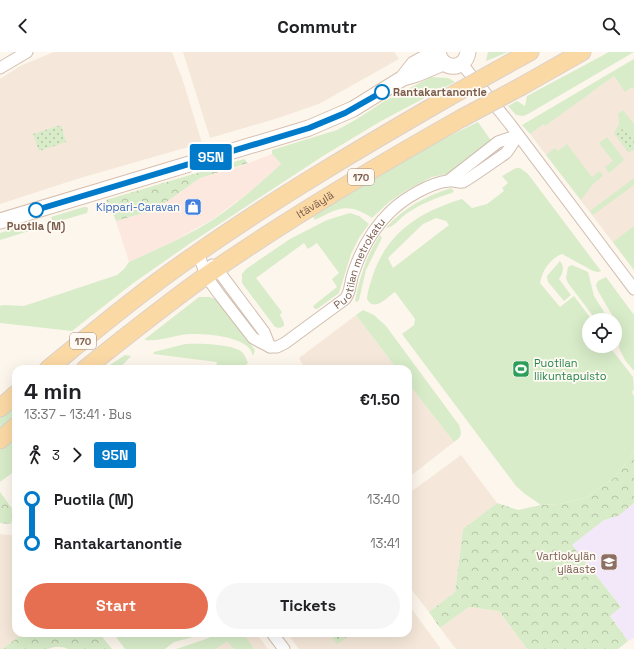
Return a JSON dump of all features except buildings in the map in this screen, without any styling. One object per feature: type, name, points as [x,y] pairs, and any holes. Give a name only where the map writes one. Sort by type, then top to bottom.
[{"type":"main road","name":"170","points":[[53,365],[118,312],[198,252],[265,207],[328,167],[530,52]]},
{"type":"main road","name":"Itäväylä","points":[[90,365],[212,272],[262,238],[339,190],[462,118],[582,52]]},
{"type":"main road","points":[[0,221],[309,128],[352,109],[403,78],[414,64],[439,56],[452,67],[465,58]]},
{"type":"main road","points":[[0,408],[12,398]]},
{"type":"main road","points":[[0,440],[12,430]]},
{"type":"street","points":[[0,68],[27,52]]},
{"type":"street","points":[[465,58],[518,135],[634,289]]},
{"type":"street","name":"Puotilan metrokatu","points":[[198,252],[253,338],[270,347],[277,347],[285,343],[345,299],[348,295],[356,264],[368,237],[392,210],[406,199],[420,191],[448,181],[498,142],[518,135]]},
{"type":"street","points":[[275,637],[284,649]]},
{"type":"shaded area","points":[[54,52],[172,52],[183,81],[202,143],[77,179],[0,204],[0,79],[20,66]]},
{"type":"shaded area","points":[[183,52],[394,52],[399,59],[319,104],[275,119],[210,138]]},
{"type":"shaded area","points":[[634,70],[634,270],[530,134],[614,76],[617,81]]},
{"type":"shaded area","name":"Kippari-Caravan","points":[[272,154],[281,164],[256,187],[213,219],[174,241],[129,262],[116,221],[147,212],[165,203],[200,178],[241,166]]},
{"type":"shaded area","points":[[356,315],[394,365],[303,365],[299,358]]},
{"type":"shaded area","points":[[412,388],[454,442],[412,475]]},
{"type":"shaded area","points":[[461,455],[497,503],[463,529],[455,592],[429,612],[412,590],[412,491]]},
{"type":"shaded area","name":"Vartiokylän yläaste","points":[[634,503],[634,638],[628,641],[610,615],[621,607],[572,545],[604,520],[618,516]]},
{"type":"shaded area","points":[[0,534],[12,536],[12,637],[18,637],[0,649]]},
{"type":"shaded area","points":[[469,607],[499,611],[527,649],[456,649],[440,628]]},
{"type":"shaded area","points":[[412,609],[441,649],[299,649],[290,637],[412,637]]},
{"type":"shaded area","points":[[212,637],[259,637],[268,649],[196,649]]},
{"type":"green space","points":[[488,52],[508,52],[486,61]]},
{"type":"green space","points":[[609,52],[634,52],[528,114],[523,116],[516,115],[508,106],[517,101],[525,106],[527,96]]},
{"type":"green space","points":[[634,59],[633,88],[632,87],[625,92],[614,76],[545,126],[544,124],[530,134],[522,125]]},
{"type":"green space","points":[[431,77],[448,78],[455,82],[381,121],[323,156],[192,242],[132,284],[72,331],[0,323],[0,306],[24,306],[117,275],[129,262],[194,231],[223,213],[249,193],[281,164],[272,154],[272,150],[337,130],[383,102]]},
{"type":"green space","points":[[623,110],[634,124],[634,141],[624,128],[615,135],[614,133],[619,124],[618,114]]},
{"type":"green space","points":[[478,122],[492,142],[451,173],[432,177],[407,190],[389,202],[372,218],[349,208],[343,208],[331,212],[315,220],[312,215],[437,142]]},
{"type":"green space","points":[[61,125],[66,142],[39,151],[33,134]]},
{"type":"green space","points":[[624,128],[634,141],[634,149],[629,153],[615,135]]},
{"type":"green space","points":[[607,137],[624,160],[609,173],[605,167],[613,161],[599,143]]},
{"type":"green space","points":[[567,144],[592,177],[600,171],[603,176],[593,184],[581,200],[546,155],[555,148],[558,151]]},
{"type":"green space","points":[[244,159],[248,163],[200,178],[165,203],[147,212],[116,221],[114,216],[109,211],[106,200]]},
{"type":"green space","name":"Puotilan liikuntapuisto","points":[[516,168],[520,168],[528,174],[601,271],[593,271],[562,254],[554,258],[548,265],[540,283],[560,307],[574,296],[587,313],[582,313],[582,353],[614,353],[633,377],[634,389],[632,392],[634,396],[634,449],[631,456],[614,478],[585,498],[559,504],[541,505],[516,486],[402,334],[414,325],[415,319],[395,292],[381,303],[373,305],[367,299],[378,262],[386,248],[406,226],[432,210],[462,199],[472,208],[487,204],[504,191],[502,188],[508,183],[502,176]],"holes":[[[436,218],[446,221],[449,225],[393,268],[388,258],[423,224]]]},
{"type":"green space","points":[[634,178],[634,185],[593,215],[590,211]]},
{"type":"green space","points":[[451,188],[454,191],[452,193],[417,207],[406,214],[394,225],[386,228],[407,209],[424,199]]},
{"type":"green space","points":[[87,207],[88,209],[87,213],[53,223],[51,217]]},
{"type":"green space","points":[[350,213],[359,216],[369,224],[359,238],[351,254],[339,293],[317,309],[313,306],[337,287],[332,279],[339,273],[317,243],[308,249],[304,243],[256,278],[282,312],[280,315],[284,326],[280,328],[275,327],[242,283],[242,274],[246,269],[290,239],[327,220]]},
{"type":"green space","points":[[27,224],[29,231],[0,240],[0,233]]},
{"type":"green space","points":[[634,226],[634,270],[613,242]]},
{"type":"green space","points":[[380,235],[382,238],[366,270],[359,300],[357,302],[355,301],[364,267]]},
{"type":"green space","points":[[560,261],[563,266],[563,270],[559,279],[571,295],[564,301],[548,282],[547,276]]},
{"type":"green space","points":[[572,265],[588,272],[594,296],[605,313],[591,313],[568,283],[566,278],[568,267]]},
{"type":"green space","points":[[606,277],[634,315],[634,371],[622,353],[622,313],[611,313],[598,291],[596,285],[598,281]]},
{"type":"green space","points":[[199,297],[210,297],[217,300],[255,350],[253,356],[250,349],[244,344],[222,336],[192,334],[157,340],[145,340]]},
{"type":"green space","points":[[363,310],[374,315],[386,326],[459,425],[461,435],[457,440],[454,442],[412,388],[412,365],[394,365],[356,315]]},
{"type":"green space","points":[[185,344],[213,344],[228,346],[239,350],[245,355],[248,363],[246,365],[216,365],[217,362],[153,354],[154,352]]},
{"type":"green space","points":[[125,355],[131,356],[123,365],[110,365]]},
{"type":"green space","points":[[12,406],[12,420],[0,430],[0,417]]},
{"type":"green space","points":[[12,440],[12,473],[0,482],[0,450]]},
{"type":"green space","points":[[634,449],[634,503],[618,516],[604,520],[572,545],[621,607],[610,616],[628,641],[618,649],[527,649],[499,611],[469,607],[440,628],[429,612],[455,592],[463,529],[497,503],[518,510],[541,505],[559,504],[585,498],[614,478],[631,456]]},
{"type":"green space","points":[[0,492],[12,508],[12,520],[11,524],[0,523]]},
{"type":"green space","points":[[18,637],[102,637],[112,649],[68,649],[63,647],[53,647],[48,649],[2,649]]},
{"type":"green space","points":[[116,637],[193,637],[174,642],[165,649],[125,649]]},
{"type":"green space","points":[[210,637],[246,637],[254,649],[234,649],[227,641],[216,649],[176,649]]},
{"type":"green space","points":[[332,637],[347,637],[337,644]]},
{"type":"bus line","name":"95N","points":[[36,210],[309,128],[338,117],[382,92]]},
{"type":"place","name":"Rantakartanontie","points":[[382,92]]},
{"type":"place","name":"Kippari-Caravan","points":[[193,207]]},
{"type":"place","name":"Puotila (M)","points":[[36,210]]},
{"type":"place","name":"Puotilan liikuntapuisto","points":[[521,369]]},
{"type":"place","name":"Vartiokylän yläaste","points":[[609,562]]}]
